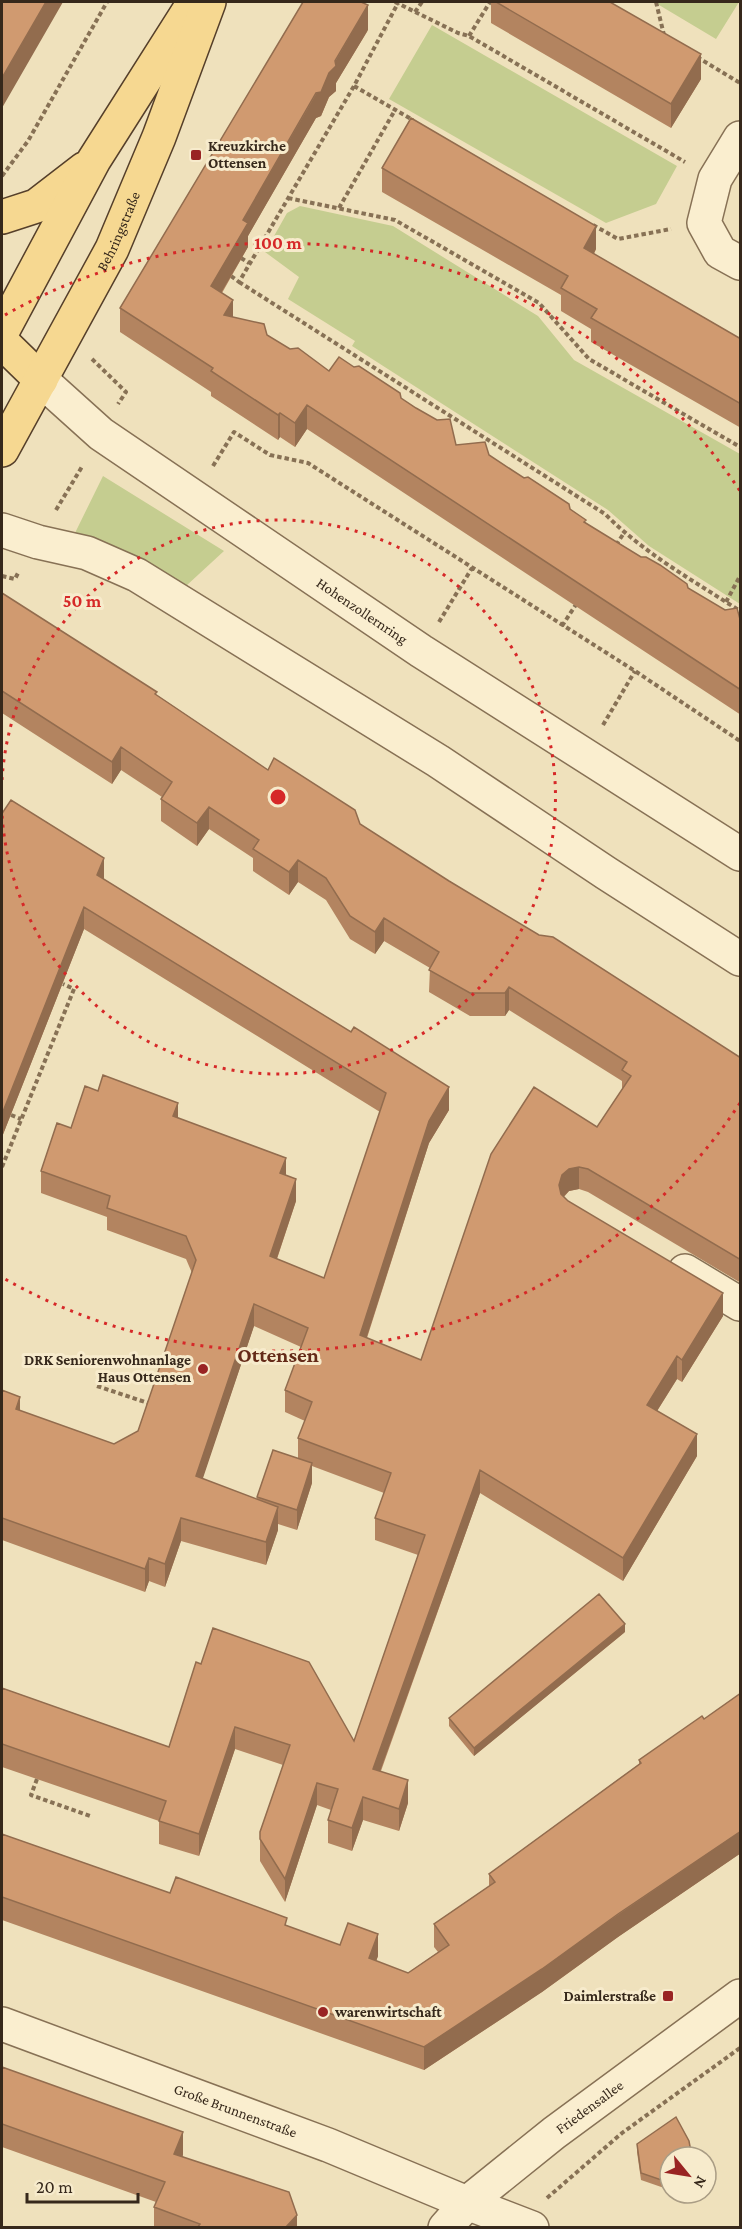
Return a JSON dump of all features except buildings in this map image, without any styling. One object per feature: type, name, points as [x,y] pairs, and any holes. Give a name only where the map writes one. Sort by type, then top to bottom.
[{"type":"main road","points":[[2,332],[94,160],[194,2]]},
{"type":"main road","name":"Behringstraße","points":[[2,450],[112,249],[159,137],[208,2]]},
{"type":"main road","points":[[2,217],[36,206],[94,160]]},
{"type":"main road","name":"Hohenzollernring","points":[[2,342],[40,380]]},
{"type":"street","points":[[741,138],[714,179],[704,223],[720,252],[741,264]]},
{"type":"street","name":"Hohenzollernring","points":[[40,380],[101,434],[421,651],[741,854]]},
{"type":"street","points":[[2,530],[38,542],[87,553],[137,575],[438,761],[606,873],[741,959]]},
{"type":"street","points":[[659,1256],[741,1304]]},
{"type":"street","name":"Friedensallee","points":[[445,2228],[467,2204],[576,2116],[741,1996]]},
{"type":"street","name":"Große Brunnenstraße","points":[[2,2024],[328,2145],[467,2204]]},
{"type":"street","points":[[467,2204],[532,2228]]},
{"type":"path","points":[[2,176],[28,141],[107,2]]},
{"type":"path","points":[[239,282],[354,86],[397,2],[458,33],[469,36],[714,179]]},
{"type":"path","points":[[415,12],[422,2]]},
{"type":"path","points":[[469,36],[490,2]]},
{"type":"path","points":[[655,33],[664,39],[656,2]]},
{"type":"path","points":[[693,55],[741,83]]},
{"type":"path","points":[[354,86],[416,122]]},
{"type":"path","points":[[339,208],[395,110]]},
{"type":"path","points":[[288,198],[395,220],[539,303],[589,359],[741,447]]},
{"type":"path","points":[[588,222],[618,239],[704,223]]},
{"type":"path","points":[[241,258],[249,263]]},
{"type":"path","points":[[231,276],[605,514],[624,533],[654,556],[741,611]]},
{"type":"path","points":[[92,358],[126,392],[114,411]]},
{"type":"path","points":[[193,496],[234,432],[270,455],[308,463],[741,741]]},
{"type":"path","points":[[54,514],[87,457]]},
{"type":"path","points":[[611,551],[624,533]]},
{"type":"path","points":[[421,651],[472,568]]},
{"type":"path","points":[[726,602],[741,576]]},
{"type":"path","points":[[562,626],[580,598]]},
{"type":"path","points":[[585,754],[635,671]]},
{"type":"path","points":[[2,1167],[74,989],[63,984]]},
{"type":"path","points":[[10,1115],[21,1119]]},
{"type":"path","points":[[97,1386],[154,1405]]},
{"type":"path","points":[[37,1779],[31,1795],[90,1816]]},
{"type":"path","points":[[585,2163],[622,2133],[741,2048]]},
{"type":"green space","points":[[654,2],[739,2],[716,39]]},
{"type":"green space","points":[[432,25],[677,166],[656,204],[606,223],[389,99]]},
{"type":"green space","points":[[300,206],[393,226],[538,316],[574,360],[740,454],[740,604],[649,546],[608,510],[352,346],[355,341],[288,299],[299,277],[265,252],[287,213]]},
{"type":"green space","points":[[103,476],[224,551],[186,586],[75,533]]},
{"type":"place","name":"Kreuzkirche Ottensen","points":[[196,155]]},
{"type":"place","name":"DRK Seniorenwohnanlage Haus Ottensen","points":[[203,1369]]},
{"type":"place","name":"Daimlerstraße","points":[[668,1996]]},
{"type":"place","name":"warenwirtschaft","points":[[323,2012]]},
{"type":"district","name":"Ottensen","points":[[278,1355]]}]
